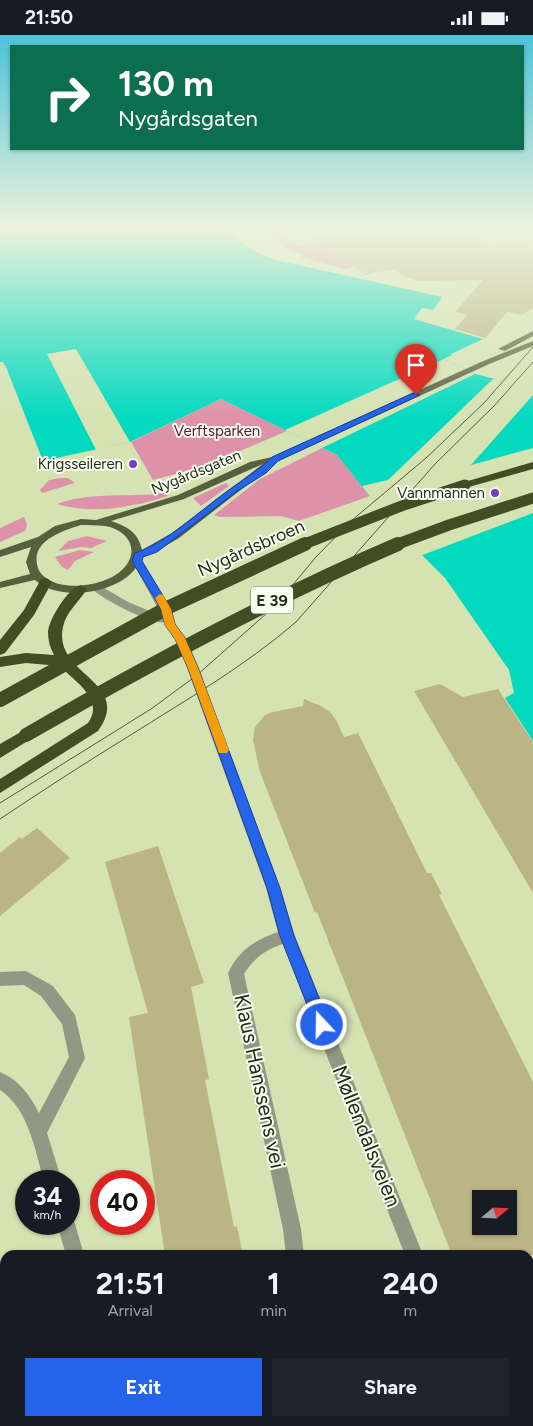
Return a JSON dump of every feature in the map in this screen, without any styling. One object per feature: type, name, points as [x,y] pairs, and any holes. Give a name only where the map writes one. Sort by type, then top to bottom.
[{"type":"highway","name":"Nygårdsbroen","points":[[0,699],[101,641],[252,566],[382,513],[445,491],[533,465]]},
{"type":"highway","name":"E 39","points":[[0,752],[140,669],[287,593],[402,542],[471,517],[533,498]]},
{"type":"highway","points":[[0,650],[20,625],[42,579]]},
{"type":"highway","points":[[0,787],[93,727],[101,715],[101,702],[87,682],[63,661],[54,633],[57,623],[88,588]]},
{"type":"highway","points":[[0,662],[26,658],[63,661]]},
{"type":"main road","points":[[488,360],[496,352],[533,333]]},
{"type":"main road","points":[[488,360],[504,356],[533,343]]},
{"type":"main road","name":"Nygårdsgaten","points":[[99,522],[181,497],[253,464],[275,459],[468,371],[488,360]]},
{"type":"main road","name":"Nygårdsgaten","points":[[138,558],[154,550],[233,490],[263,471],[275,459]]},
{"type":"main road","points":[[0,554],[40,540],[63,526],[81,522],[99,522],[118,526],[133,535],[137,542],[138,558],[121,577],[88,588],[57,586],[42,579],[32,567],[30,558],[33,549],[40,540]]},
{"type":"main road","points":[[0,585],[42,579]]},
{"type":"street","name":"Møllendalsveien","points":[[138,558],[166,609],[170,625],[180,638],[193,668],[273,888],[287,936],[412,1250]]},
{"type":"street","name":"Møllendalsveien","points":[[88,588],[170,625]]},
{"type":"street","name":"Klaus Hanssens vei","points":[[287,936],[261,945],[248,953],[236,973],[290,1219],[294,1250]]},
{"type":"street","points":[[0,979],[26,978],[47,991],[69,1021],[76,1059],[38,1132]]},
{"type":"street","points":[[0,1080],[8,1084],[23,1101],[38,1132],[50,1170]]},
{"type":"street","points":[[69,1235],[74,1250]]},
{"type":"green space","name":"Verftsparken","points":[[221,399],[287,431],[202,467],[153,480],[131,442]]},
{"type":"green space","points":[[322,448],[337,455],[370,496],[299,521],[281,516],[220,517],[214,515],[260,479]]},
{"type":"green space","points":[[68,478],[75,483],[42,493],[40,490],[49,480]]},
{"type":"green space","points":[[226,483],[229,486],[201,506],[193,498]]},
{"type":"green space","points":[[164,493],[168,496],[113,508],[85,509],[57,504],[84,497]]},
{"type":"green space","points":[[24,517],[27,525],[25,531],[0,542],[0,528]]},
{"type":"green space","points":[[87,536],[107,541],[91,548],[81,547],[58,551],[68,541]]},
{"type":"green space","points":[[80,550],[94,552],[75,561],[68,570],[62,567],[55,557]]},
{"type":"water","points":[[0,291],[415,291],[442,297],[433,310],[422,308],[414,319],[483,339],[444,359],[475,374],[491,378],[533,378],[533,741],[505,698],[514,693],[509,670],[445,578],[396,529],[337,455],[221,399],[130,442],[43,461],[6,367],[3,362],[0,362]]},
{"type":"pier","points":[[76,349],[130,442],[96,450],[47,354]]},
{"type":"pier","points":[[444,359],[475,374],[322,448],[285,430]]},
{"type":"pier","points":[[494,378],[533,378],[533,395],[471,465],[533,448],[533,513],[420,556],[394,531],[370,500],[372,499],[362,486],[388,480]]},
{"type":"building","points":[[473,291],[533,291],[533,308],[522,315],[507,312],[485,338],[455,329],[467,315],[455,312]]},
{"type":"building","points":[[440,684],[463,697],[498,689],[533,742],[533,893],[414,691]]},
{"type":"building","points":[[304,699],[330,712],[344,737],[358,733],[427,873],[431,873],[442,894],[439,895],[533,1082],[533,1250],[450,1250],[260,772],[253,740],[255,727],[265,715],[303,706]]},
{"type":"building","points":[[37,828],[70,858],[0,916],[0,853],[20,837],[22,839]]},
{"type":"building","points":[[158,846],[204,983],[191,987],[209,1079],[205,1080],[234,1227],[237,1226],[242,1250],[164,1250],[155,1189],[155,1170],[152,1170],[129,1017],[148,1013],[105,862]]},
{"type":"tram line","points":[[0,803],[151,709],[196,676],[276,605],[316,557],[351,521],[426,458],[484,403],[533,347]]},
{"type":"tram line","points":[[0,819],[215,682],[277,638],[296,622],[435,464],[494,406],[533,362]]},
{"type":"slow traffic","points":[[160,598],[166,609],[170,625],[180,638],[193,668],[223,750]]},
{"type":"place","name":"Krigsseileren","points":[[133,464]]},
{"type":"place","name":"Vannmannen","points":[[495,493]]},
{"type":"route","points":[[322,1025],[287,936],[273,888],[193,668],[180,638],[170,625],[166,609],[151,581],[137,561],[139,555],[154,550],[203,515],[233,490],[263,471],[275,459],[416,395]]}]
